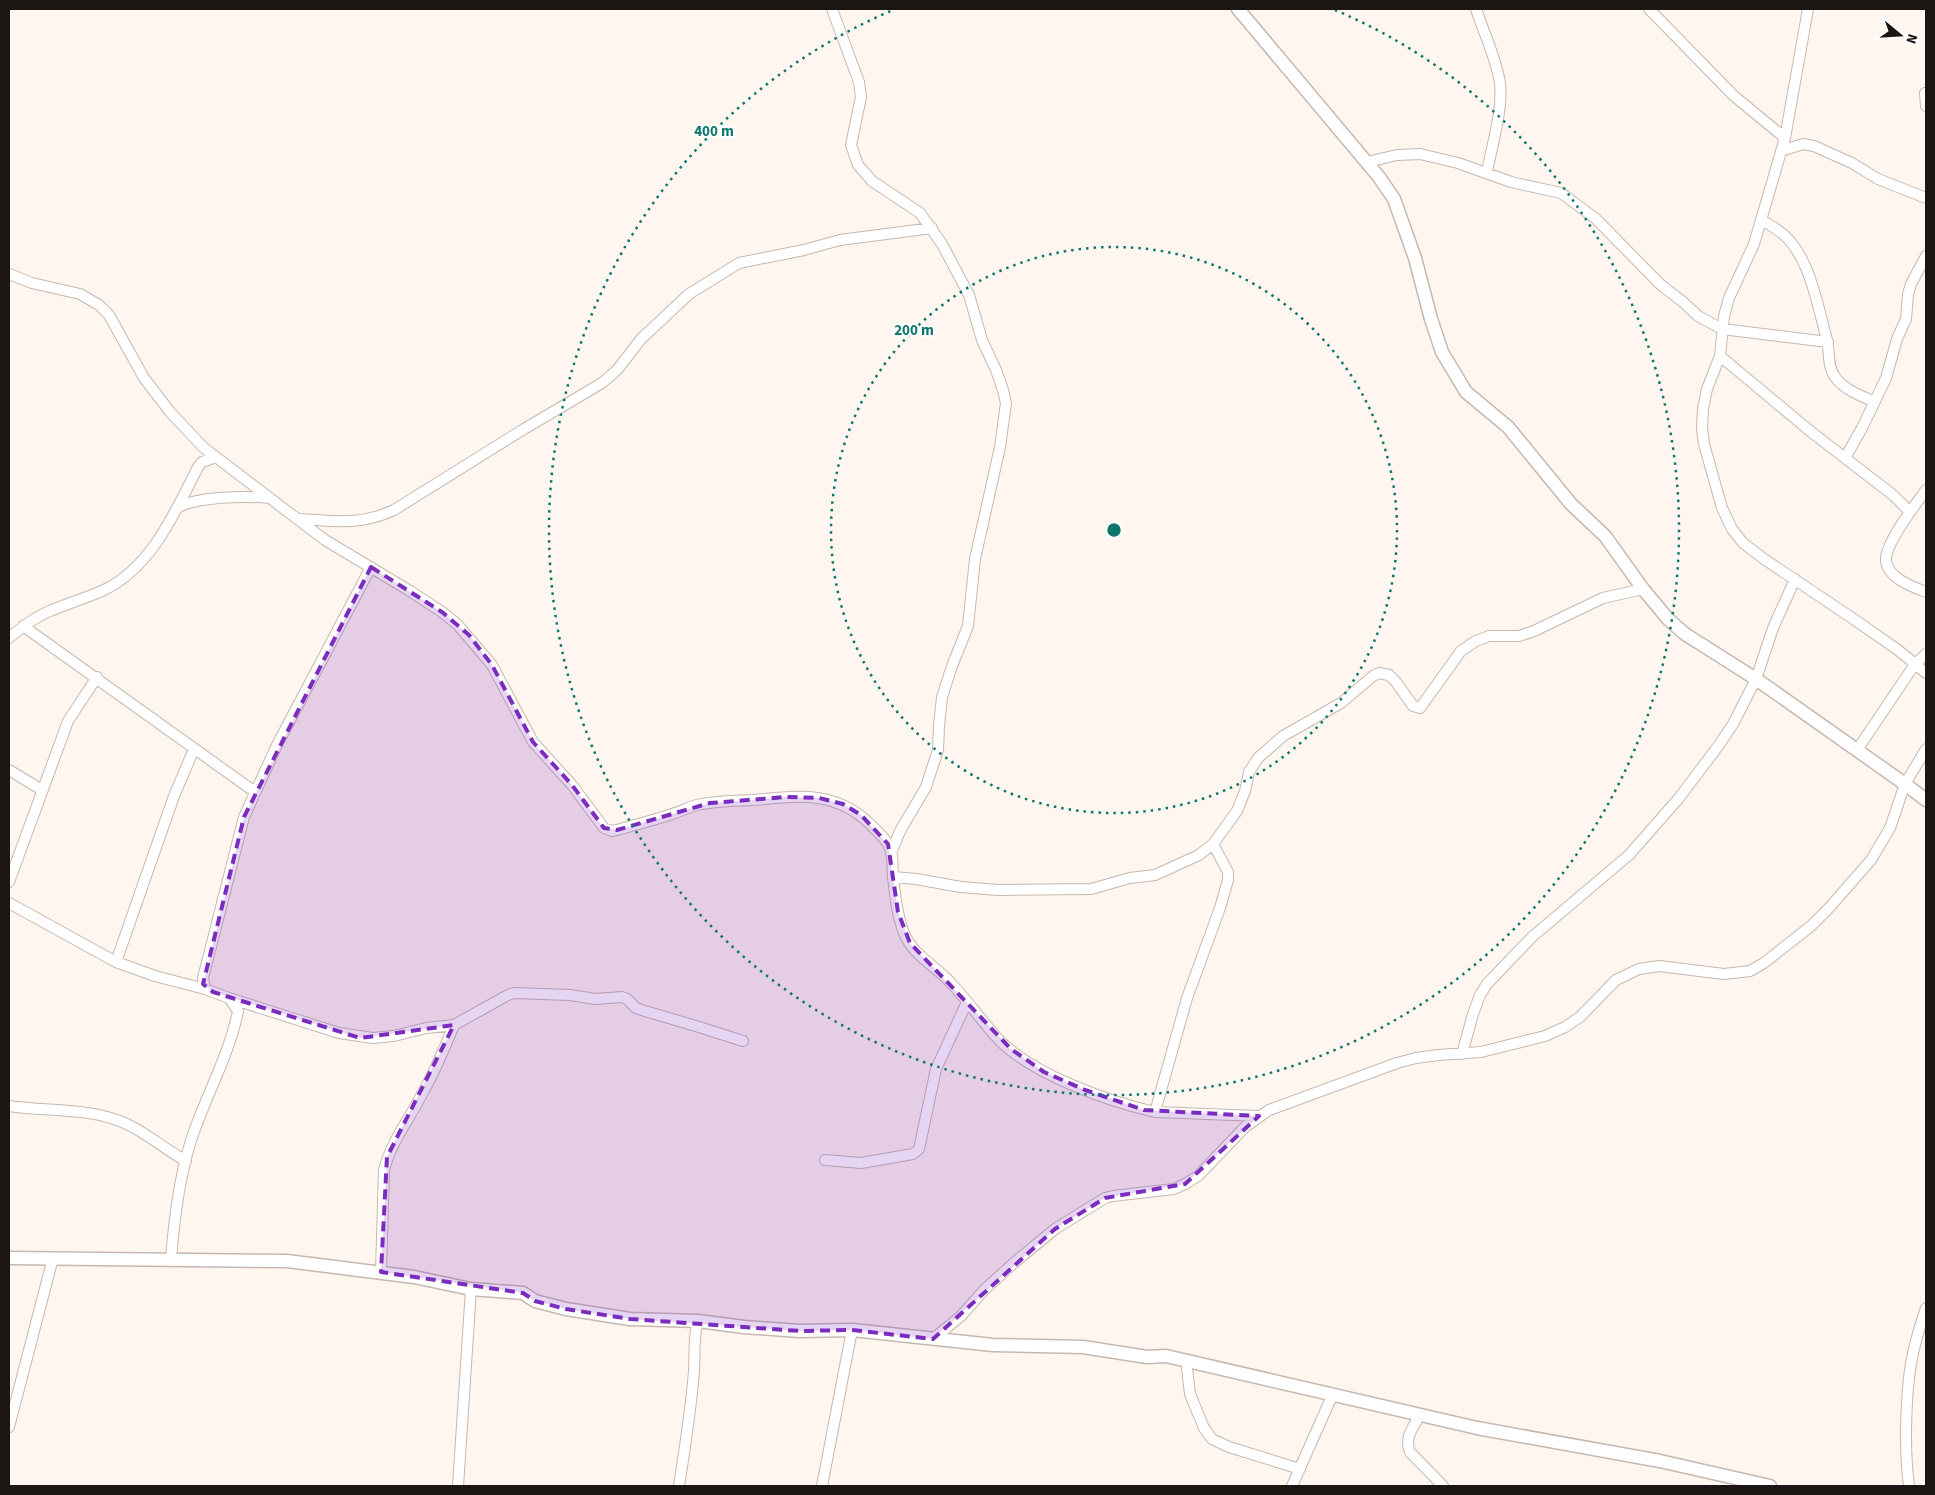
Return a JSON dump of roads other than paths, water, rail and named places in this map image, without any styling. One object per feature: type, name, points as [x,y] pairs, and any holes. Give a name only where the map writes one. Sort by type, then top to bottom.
[{"type":"street","points":[[832,9],[859,82],[861,97],[851,145],[858,165],[872,181],[920,213],[932,228],[969,295],[982,340],[996,370],[1006,403],[996,464],[975,559],[970,618],[942,697],[938,726],[938,750],[926,787],[900,831],[892,853]]},
{"type":"street","points":[[1238,9],[1367,162],[1394,199],[1415,258],[1442,352],[1466,392],[1508,427],[1566,498],[1606,536],[1643,590],[1668,619],[1685,634],[1756,679],[1926,800]]},
{"type":"street","points":[[1476,9],[1500,83],[1498,115],[1487,172]]},
{"type":"street","points":[[1649,9],[1734,96],[1785,138]]},
{"type":"street","points":[[1808,9],[1785,138],[1761,220],[1746,263],[1729,298],[1722,329],[1720,356],[1707,389],[1702,428],[1722,508],[1732,529],[1744,543],[1855,620],[1926,673]]},
{"type":"street","points":[[1925,93],[1926,106]]},
{"type":"street","points":[[1781,151],[1803,144],[1814,146],[1852,163],[1878,179],[1926,198]]},
{"type":"street","points":[[1367,162],[1397,155],[1420,154],[1487,172],[1511,182],[1560,193],[1574,202],[1611,233],[1631,253],[1646,272],[1698,316],[1722,329],[1828,342]]},
{"type":"street","points":[[1761,220],[1784,234],[1799,253],[1809,273],[1828,342],[1830,364],[1835,378],[1851,390],[1873,401]]},
{"type":"street","points":[[298,519],[339,522],[364,521],[377,518],[394,510],[602,383],[617,370],[641,338],[689,294],[739,263],[804,250],[840,240],[932,228]]},
{"type":"street","points":[[1845,458],[1868,417],[1873,401],[1886,378],[1897,338],[1906,319],[1908,294],[1911,284],[1926,256]]},
{"type":"street","points":[[9,274],[32,284],[80,294],[99,305],[109,316],[144,378],[170,412],[204,448],[325,540],[442,612],[468,635],[492,665],[533,742],[572,785],[604,828],[612,831],[617,830],[710,803],[786,797],[819,798],[843,804],[854,810],[888,844],[892,853],[898,912],[904,934],[921,955],[945,977],[1000,1041],[1044,1072],[1085,1090],[1155,1112],[1259,1116]]},
{"type":"street","points":[[1720,356],[1892,495],[1909,511]]},
{"type":"street","points":[[9,638],[23,626],[51,610],[105,590],[137,566],[156,542],[176,508],[202,462],[204,448]]},
{"type":"street","points":[[202,462],[216,457]]},
{"type":"street","points":[[1926,490],[1909,511],[1888,551],[1886,560],[1888,566],[1902,582],[1926,592]]},
{"type":"street","points":[[176,508],[190,502],[250,497],[270,498]]},
{"type":"street","points":[[205,989],[203,978],[244,817],[277,745],[371,567]]},
{"type":"street","points":[[1462,1054],[1472,1014],[1487,984],[1532,937],[1629,855],[1699,774],[1733,724],[1756,679],[1772,628],[1795,579]]},
{"type":"street","points":[[893,877],[990,890],[1091,889],[1130,878],[1156,875],[1199,855],[1213,844],[1237,811],[1245,791],[1249,772],[1258,758],[1283,736],[1342,703],[1373,676],[1380,673],[1389,676],[1396,682],[1413,706],[1420,708],[1461,651],[1476,640],[1490,636],[1519,636],[1534,631],[1603,598],[1643,590]]},
{"type":"street","points":[[23,626],[254,792]]},
{"type":"street","points":[[1857,750],[1915,664],[1926,654]]},
{"type":"street","points":[[9,882],[68,721],[96,677]]},
{"type":"street","points":[[116,962],[174,796],[194,748]]},
{"type":"street","points":[[933,1339],[961,1316],[985,1289],[1055,1229],[1105,1198],[1174,1189],[1185,1184],[1198,1176],[1223,1148],[1259,1116],[1269,1110],[1397,1063],[1423,1057],[1481,1052],[1545,1036],[1566,1027],[1580,1017],[1616,980],[1639,969],[1659,966],[1724,974],[1750,970],[1764,963],[1811,926],[1830,908],[1871,860],[1890,828],[1906,784],[1926,749]]},
{"type":"street","points":[[9,770],[42,790]]},
{"type":"street","points":[[880,834],[900,831]]},
{"type":"street","points":[[1155,1112],[1186,998],[1220,908],[1228,880],[1228,872],[1213,844]]},
{"type":"street","points":[[9,903],[116,962],[155,976],[205,989],[339,1033],[360,1038],[394,1036],[426,1028],[454,1025],[499,999],[514,993],[570,995],[595,999],[628,998],[636,1008],[645,1012],[743,1041]]},
{"type":"street","points":[[171,1260],[173,1232],[186,1161],[194,1131],[218,1070],[238,1011],[230,998]]},
{"type":"street","points":[[825,1160],[861,1163],[913,1154],[919,1149],[936,1069],[967,1002]]},
{"type":"street","points":[[381,1272],[384,1170],[387,1157],[393,1142],[422,1096],[444,1051],[454,1025]]},
{"type":"street","points":[[9,1106],[71,1111],[108,1117],[127,1124],[186,1161]]},
{"type":"street","points":[[9,1258],[287,1261],[381,1272],[471,1289],[523,1293],[535,1301],[566,1309],[630,1319],[698,1321],[800,1331],[852,1330],[993,1345],[1083,1347],[1147,1357],[1166,1356],[1332,1396],[1477,1428],[1660,1461],[1770,1486]]},
{"type":"street","points":[[9,1427],[53,1258]]},
{"type":"street","points":[[458,1486],[471,1289]]},
{"type":"street","points":[[1909,1486],[1906,1466],[1909,1386],[1914,1346],[1926,1308]]},
{"type":"street","points":[[678,1486],[688,1426],[698,1321]]},
{"type":"street","points":[[822,1486],[852,1330]]},
{"type":"street","points":[[1186,1360],[1190,1394],[1204,1428],[1212,1439],[1229,1447],[1300,1469]]},
{"type":"street","points":[[1292,1486],[1332,1396]]},
{"type":"street","points":[[1420,1415],[1410,1432],[1407,1440],[1408,1447],[1410,1452],[1443,1486]]}]
